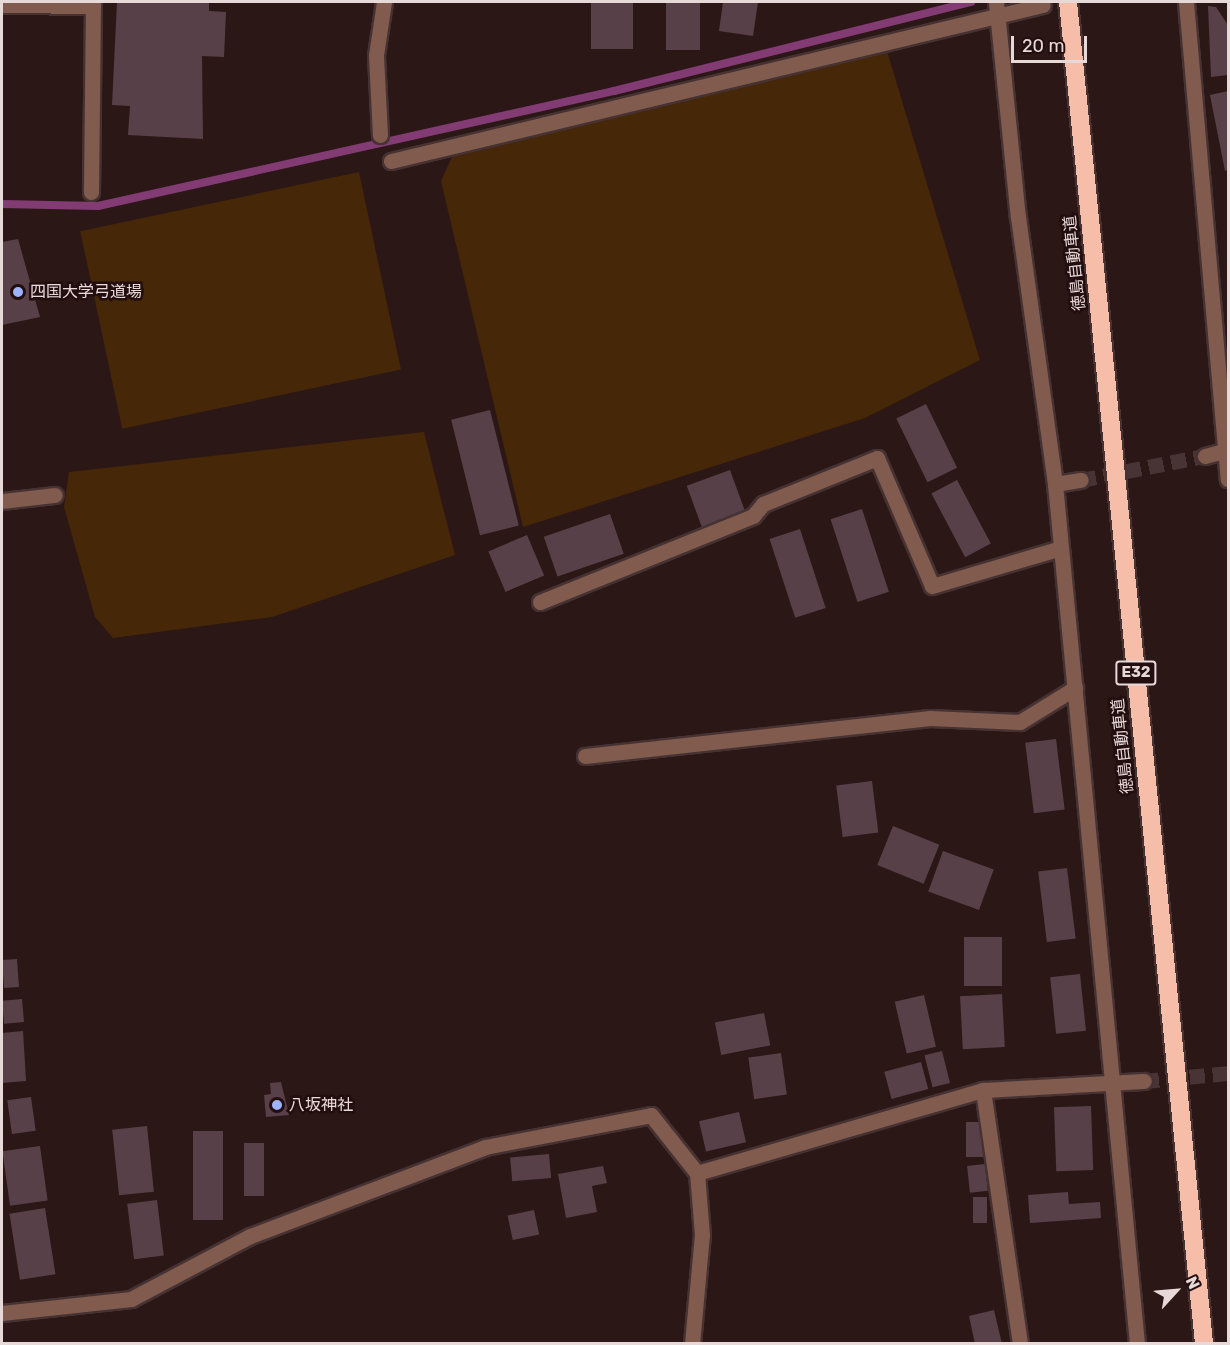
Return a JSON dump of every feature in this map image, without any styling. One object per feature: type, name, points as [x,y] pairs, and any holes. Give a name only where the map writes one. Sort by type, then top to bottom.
[{"type":"highway","name":"徳島自動車道","points":[[1068,2],[1204,1344]]},
{"type":"street","points":[[380,135],[376,55],[384,2]]},
{"type":"street","points":[[1186,2],[1228,479]]},
{"type":"street","points":[[2,5],[93,4],[91,192]]},
{"type":"street","points":[[391,161],[997,8],[1042,5]]},
{"type":"street","points":[[997,8],[1018,217],[1055,484],[1137,1344]]},
{"type":"street","points":[[1205,456],[1227,451]]},
{"type":"street","points":[[540,602],[753,516],[764,504],[877,458],[932,586],[1061,548]]},
{"type":"street","points":[[1055,484],[1081,480]]},
{"type":"street","points":[[2,501],[55,495]]},
{"type":"street","points":[[585,756],[930,718],[1020,722],[1075,688]]},
{"type":"street","points":[[697,1173],[982,1089],[1144,1081]]},
{"type":"street","points":[[982,1089],[1020,1344]]},
{"type":"street","points":[[2,1313],[131,1299],[250,1236],[485,1147],[651,1115],[697,1173],[702,1235],[692,1344]]},
{"type":"shaded area","points":[[887,51],[980,360],[865,418],[523,527],[441,181],[452,157]]},
{"type":"shaded area","points":[[359,172],[401,370],[122,429],[80,231]]},
{"type":"shaded area","points":[[424,432],[455,555],[272,617],[113,638],[95,617],[64,507],[69,472]]},
{"type":"building","points":[[117,2],[209,2],[209,11],[226,12],[224,57],[202,56],[203,139],[128,135],[130,106],[112,105]]},
{"type":"building","points":[[591,2],[633,2],[633,49],[591,49]]},
{"type":"building","points":[[666,2],[700,2],[700,50],[666,50]]},
{"type":"building","points":[[723,2],[758,2],[753,36],[719,31]]},
{"type":"building","points":[[1208,6],[1216,7],[1228,25],[1228,75],[1211,77]]},
{"type":"building","points":[[1228,91],[1228,170],[1225,171],[1210,95]]},
{"type":"building","name":"四国大学弓道場","points":[[18,239],[40,317],[2,325],[2,242]]},
{"type":"building","points":[[926,404],[957,468],[927,482],[896,418]]},
{"type":"building","points":[[490,410],[519,525],[480,535],[451,420]]},
{"type":"building","points":[[730,470],[745,512],[702,528],[687,486]]},
{"type":"building","points":[[957,480],[991,544],[965,557],[931,494]]},
{"type":"building","points":[[862,509],[889,592],[857,602],[831,519]]},
{"type":"building","points":[[610,514],[624,554],[557,577],[544,537]]},
{"type":"building","points":[[800,529],[826,608],[795,618],[770,539]]},
{"type":"building","points":[[527,535],[544,576],[506,592],[488,551]]},
{"type":"building","points":[[1056,739],[1065,809],[1034,813],[1025,743]]},
{"type":"building","points":[[872,781],[878,833],[843,837],[836,785]]},
{"type":"building","points":[[893,826],[939,845],[924,884],[877,865]]},
{"type":"building","points":[[943,851],[994,869],[979,910],[928,891]]},
{"type":"building","points":[[1067,868],[1076,938],[1047,942],[1038,872]]},
{"type":"building","points":[[964,937],[1002,937],[1002,986],[964,986]]},
{"type":"building","points":[[17,959],[19,987],[4,988],[2,960]]},
{"type":"building","points":[[1080,974],[1086,1031],[1056,1034],[1050,977]]},
{"type":"building","points":[[1002,994],[1005,1047],[963,1049],[960,996]]},
{"type":"building","points":[[924,995],[936,1047],[907,1053],[895,1002]]},
{"type":"building","points":[[22,999],[24,1022],[4,1024],[2,1001]]},
{"type":"building","points":[[764,1013],[770,1045],[721,1055],[715,1023]]},
{"type":"building","points":[[23,1031],[26,1081],[2,1083],[2,1033]]},
{"type":"building","points":[[942,1051],[950,1083],[933,1087],[925,1055]]},
{"type":"building","points":[[781,1053],[787,1095],[754,1099],[748,1058]]},
{"type":"building","points":[[921,1062],[928,1089],[892,1099],[884,1072]]},
{"type":"building","name":"八坂神社","points":[[281,1082],[289,1115],[266,1117],[264,1095],[271,1094],[270,1083]]},
{"type":"building","points":[[31,1097],[36,1131],[12,1134],[7,1100]]},
{"type":"building","points":[[1091,1106],[1093,1170],[1056,1171],[1054,1107]]},
{"type":"building","points":[[739,1112],[746,1142],[706,1151],[699,1121]]},
{"type":"building","points":[[966,1122],[983,1122],[983,1157],[966,1157]]},
{"type":"building","points":[[147,1126],[154,1192],[119,1195],[112,1130]]},
{"type":"building","points":[[193,1131],[223,1131],[223,1220],[193,1220]]},
{"type":"building","points":[[244,1143],[264,1143],[264,1196],[244,1196]]},
{"type":"building","points":[[40,1146],[48,1200],[10,1206],[2,1151]]},
{"type":"building","points":[[549,1154],[551,1178],[512,1181],[510,1157]]},
{"type":"building","points":[[985,1164],[988,1191],[970,1193],[967,1166]]},
{"type":"building","points":[[603,1166],[607,1183],[592,1186],[597,1212],[566,1218],[558,1174]]},
{"type":"building","points":[[1068,1192],[1069,1204],[1100,1202],[1101,1218],[1030,1223],[1028,1195]]},
{"type":"building","points":[[973,1197],[987,1197],[987,1223],[973,1223]]},
{"type":"building","points":[[157,1200],[164,1256],[134,1259],[127,1204]]},
{"type":"building","points":[[45,1208],[55,1274],[20,1280],[9,1214]]},
{"type":"building","points":[[534,1210],[539,1234],[513,1240],[508,1216]]},
{"type":"building","points":[[994,1310],[1002,1344],[975,1344],[969,1316]]},
{"type":"waterway","points":[[2,204],[98,206],[614,91],[971,2]]},
{"type":"tunnel","points":[[1081,480],[1205,456]]},
{"type":"tunnel","points":[[1144,1081],[1228,1073]]},
{"type":"place","name":"四国大学弓道場","points":[[18,292]]},
{"type":"place","name":"八坂神社","points":[[277,1105]]}]
